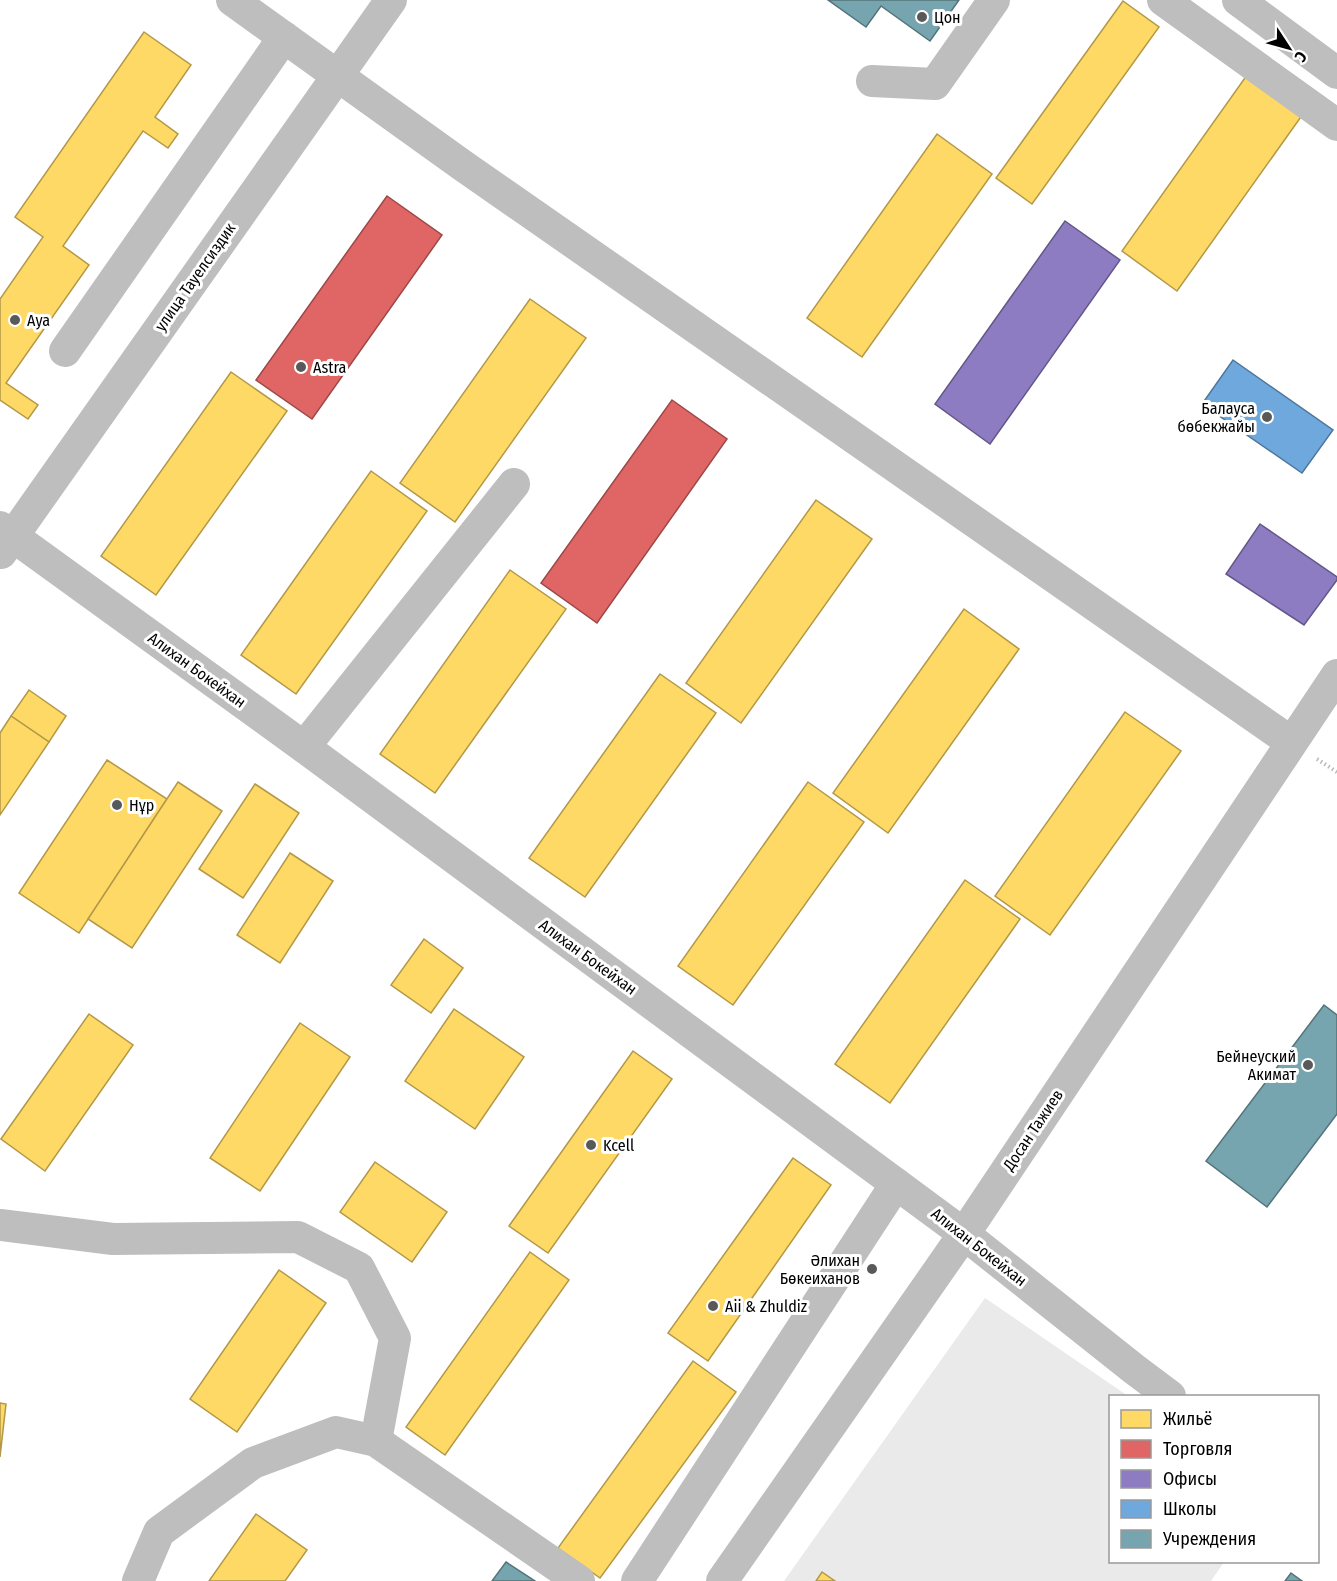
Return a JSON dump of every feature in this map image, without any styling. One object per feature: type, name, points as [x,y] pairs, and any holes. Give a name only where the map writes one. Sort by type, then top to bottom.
[{"type":"street","points":[[232,0],[472,172],[1291,742]]},
{"type":"street","name":"улица Тауелсиздик","points":[[4,539],[391,0]]},
{"type":"street","points":[[872,81],[935,84],[994,0]]},
{"type":"street","points":[[1162,0],[1337,125]]},
{"type":"street","points":[[1240,0],[1337,73]]},
{"type":"street","points":[[65,351],[284,37]]},
{"type":"street","points":[[304,747],[514,484]]},
{"type":"street","name":"Алихан Бокейхан","points":[[4,539],[304,747],[964,1234],[1169,1395]]},
{"type":"street","name":"Досан Тажиев","points":[[723,1581],[964,1234],[1337,675]]},
{"type":"street","points":[[637,1581],[896,1184]]},
{"type":"street","points":[[0,1225],[113,1239],[298,1237],[359,1268],[395,1338],[376,1441]]},
{"type":"street","points":[[138,1581],[159,1532],[253,1462],[336,1432],[376,1441],[579,1581]]},
{"type":"shaded area","points":[[985,1298],[1127,1395],[1109,1395],[1109,1563],[1223,1563],[1211,1581],[784,1581]]},
{"type":"building: Жильё","points":[[1123,1],[1159,27],[1032,204],[996,178]]},
{"type":"building: Жильё","points":[[144,32],[191,65],[155,117],[178,134],[168,148],[143,131],[63,246],[89,265],[6,383],[38,405],[28,419],[0,400],[0,299],[43,237],[15,217]]},
{"type":"building: Жильё","points":[[1252,68],[1308,107],[1177,291],[1122,251]]},
{"type":"building: Жильё","points":[[937,134],[992,174],[862,357],[807,318]]},
{"type":"building: Жильё","points":[[530,299],[586,338],[455,522],[400,483]]},
{"type":"building: Жильё","points":[[231,372],[287,411],[156,595],[101,556]]},
{"type":"building: Жильё","points":[[371,471],[427,511],[296,694],[241,655]]},
{"type":"building: Жильё","points":[[816,500],[872,539],[741,723],[686,683]]},
{"type":"building: Жильё","points":[[510,570],[566,609],[435,793],[380,754]]},
{"type":"building: Жильё","points":[[964,609],[1019,649],[888,833],[833,793]]},
{"type":"building: Жильё","points":[[660,674],[716,713],[585,897],[529,858]]},
{"type":"building: Жильё","points":[[29,690],[66,716],[49,742],[11,716]]},
{"type":"building: Жильё","points":[[1125,712],[1181,751],[1050,935],[995,896]]},
{"type":"building: Жильё","points":[[11,716],[49,742],[0,815],[0,733]]},
{"type":"building: Жильё","points":[[107,760],[167,799],[79,933],[19,893]]},
{"type":"building: Жильё","points":[[178,782],[222,811],[132,948],[88,919]]},
{"type":"building: Жильё","points":[[808,782],[864,822],[733,1005],[678,966]]},
{"type":"building: Жильё","points":[[255,784],[299,813],[243,898],[199,869]]},
{"type":"building: Жильё","points":[[290,853],[333,881],[280,963],[237,935]]},
{"type":"building: Жильё","points":[[965,880],[1020,919],[890,1103],[835,1064]]},
{"type":"building: Жильё","points":[[424,939],[463,968],[431,1013],[391,985]]},
{"type":"building: Жильё","points":[[454,1009],[524,1057],[475,1129],[405,1081]]},
{"type":"building: Жильё","points":[[89,1014],[133,1045],[45,1171],[1,1139]]},
{"type":"building: Жильё","points":[[300,1023],[350,1057],[260,1191],[210,1158]]},
{"type":"building: Жильё","points":[[633,1051],[672,1079],[548,1253],[509,1226]]},
{"type":"building: Жильё","points":[[793,1158],[831,1185],[708,1361],[668,1333]]},
{"type":"building: Жильё","points":[[375,1162],[447,1212],[412,1262],[340,1212]]},
{"type":"building: Жильё","points":[[530,1252],[569,1280],[445,1455],[406,1427]]},
{"type":"building: Жильё","points":[[279,1270],[326,1303],[237,1432],[190,1399]]},
{"type":"building: Жильё","points":[[693,1361],[736,1392],[600,1578],[558,1548]]},
{"type":"building: Жильё","points":[[0,1403],[6,1404],[0,1457]]},
{"type":"building: Жильё","points":[[256,1514],[307,1550],[285,1581],[209,1581]]},
{"type":"building: Жильё","points":[[822,1572],[835,1581],[816,1581]]},
{"type":"building: Торговля","points":[[387,196],[442,235],[312,419],[256,380]]},
{"type":"building: Торговля","points":[[672,400],[727,439],[597,623],[541,583]]},
{"type":"building: Офисы","points":[[1065,221],[1120,260],[990,444],[935,404]]},
{"type":"building: Офисы","points":[[1260,524],[1337,577],[1304,625],[1226,574]]},
{"type":"building: Школы","name":"Балауса бөбекжайы","points":[[1233,360],[1333,430],[1302,473],[1202,404]]},
{"type":"building: Учреждения","name":"Цон","points":[[828,0],[959,0],[930,41],[881,6],[866,27]]},
{"type":"building: Учреждения","name":"Бейнеуский Акимат","points":[[1324,1005],[1337,1015],[1337,1114],[1267,1207],[1206,1161]]},
{"type":"building: Учреждения","points":[[506,1562],[535,1581],[492,1581]]},
{"type":"building: Учреждения","points":[[1291,1573],[1302,1581],[1285,1581]]},
{"type":"place","name":"Цон","points":[[922,17]]},
{"type":"place","name":"Aya","points":[[15,320]]},
{"type":"place","name":"Astra","points":[[301,367]]},
{"type":"place","name":"Балауса бөбекжайы","points":[[1267,417]]},
{"type":"place","name":"Нұр","points":[[117,805]]},
{"type":"place","name":"Бейнеуский Акимат","points":[[1308,1065]]},
{"type":"place","name":"Kcell","points":[[591,1145]]},
{"type":"place","name":"Әлихан Бөкеиханов","points":[[872,1269]]},
{"type":"place","name":"Aii & Zhuldiz","points":[[713,1306]]}]
